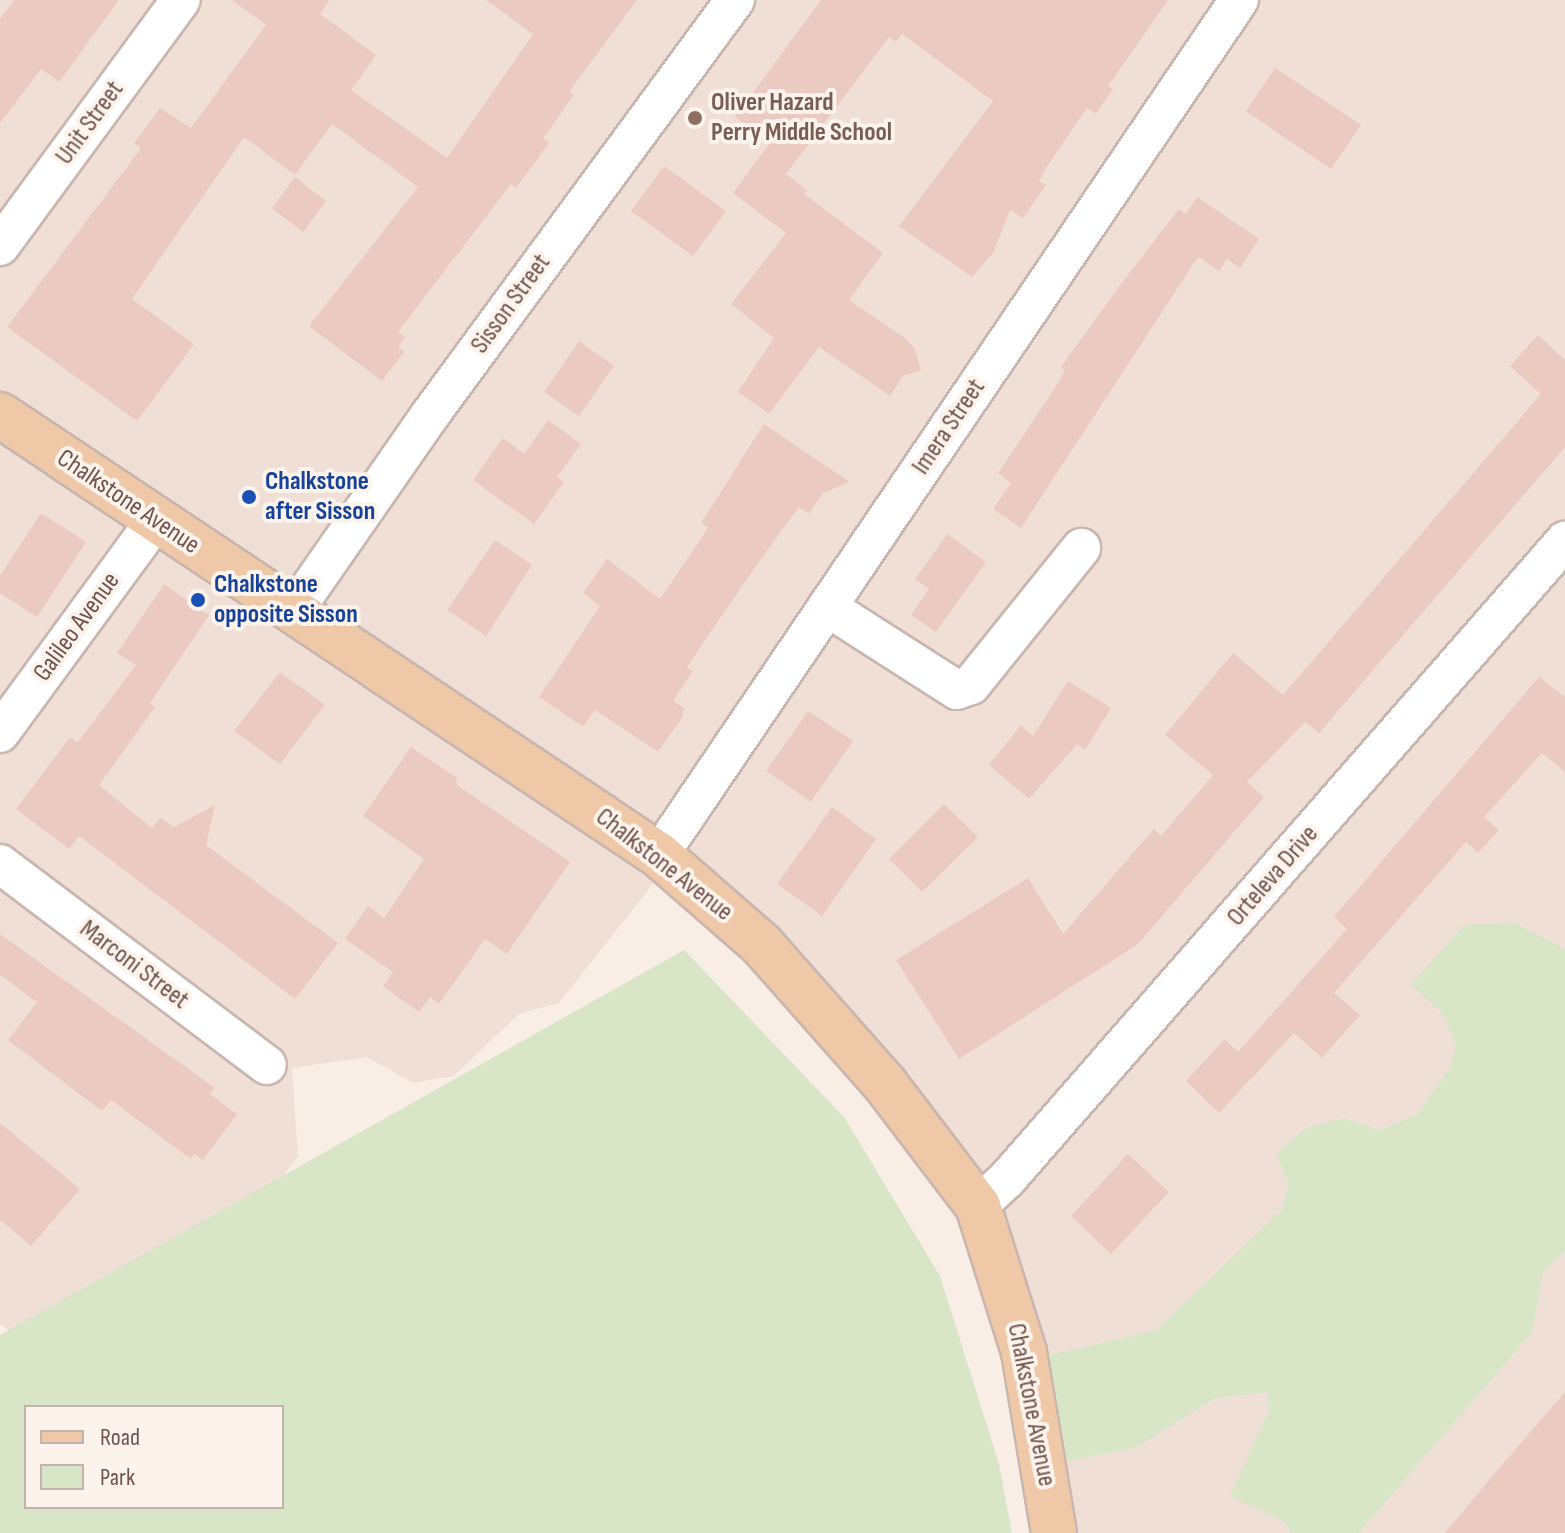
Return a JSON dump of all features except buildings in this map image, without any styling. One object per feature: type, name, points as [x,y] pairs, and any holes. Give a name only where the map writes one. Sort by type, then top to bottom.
[{"type":"main road","name":"Chalkstone Avenue","points":[[0,415],[659,855],[751,934],[827,1015],[943,1155],[978,1206],[1024,1352],[1054,1533]]},
{"type":"street","name":"Unit Street","points":[[0,246],[181,0]]},
{"type":"street","name":"Sisson Street","points":[[293,612],[430,415],[735,0]]},
{"type":"street","name":"Imera Street","points":[[659,855],[1239,0]]},
{"type":"street","name":"Galileo Avenue","points":[[0,733],[155,521]]},
{"type":"street","name":"Orteleva Drive","points":[[978,1206],[1017,1167],[1565,541]]},
{"type":"street","points":[[827,607],[945,687],[957,690],[971,685],[1081,548]]},
{"type":"street","name":"Marconi Street","points":[[0,864],[267,1065]]},
{"type":"shaded area","points":[[0,0],[1565,0],[1565,949],[1514,922],[1443,1014],[1456,1045],[1450,1067],[1416,1115],[1380,1130],[1344,1118],[1307,1127],[1276,1153],[1288,1184],[1282,1209],[1156,1330],[1036,1358],[970,1196],[671,861],[559,1003],[519,1014],[454,1076],[413,1083],[367,1057],[292,1068],[298,1156],[230,1246],[24,1341],[0,1324]]},
{"type":"shaded area","points":[[1565,1251],[1565,1533],[1359,1533],[1532,1333],[1543,1273]]},
{"type":"shaded area","points":[[1267,1392],[1269,1408],[1231,1496],[1284,1522],[1292,1533],[1065,1533],[1058,1463],[1135,1448],[1214,1399]]},
{"type":"green space","points":[[1514,922],[1565,949],[1565,1251],[1543,1273],[1532,1333],[1359,1533],[1292,1533],[1284,1522],[1230,1496],[1269,1409],[1267,1392],[1214,1399],[1135,1448],[1058,1463],[1036,1358],[1156,1330],[1282,1209],[1288,1184],[1276,1153],[1307,1127],[1344,1118],[1380,1130],[1416,1115],[1450,1067],[1456,1045],[1443,1014],[1411,984],[1464,925]]},
{"type":"green space","points":[[684,950],[844,1117],[940,1276],[999,1464],[1012,1533],[0,1533],[0,1335]]},
{"type":"place","name":"Oliver Hazard Perry Middle School","points":[[695,118]]},
{"type":"place","name":"Chalkstone after Sisson","points":[[249,497]]},
{"type":"place","name":"Chalkstone opposite Sisson","points":[[198,600]]}]
